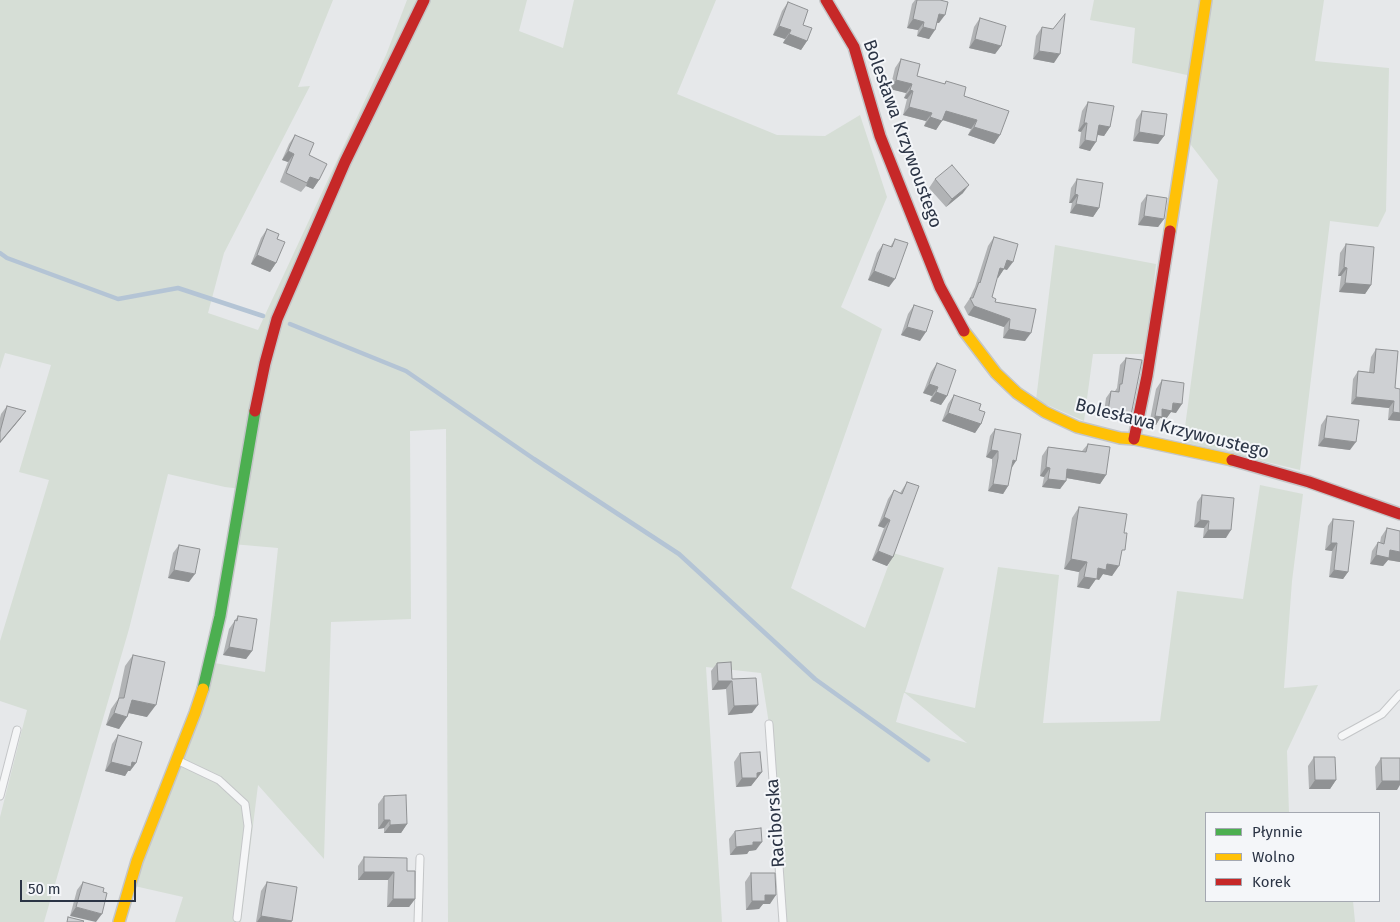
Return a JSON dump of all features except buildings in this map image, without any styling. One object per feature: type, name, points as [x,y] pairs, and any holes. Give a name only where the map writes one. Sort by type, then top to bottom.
[{"type":"street","points":[[119,922],[137,861],[195,713],[205,682],[216,635],[264,363],[277,319],[345,162],[424,0]]},
{"type":"street","name":"Bolesława Krzywoustego","points":[[826,0],[854,47],[880,136],[940,288],[960,326],[996,373],[1017,393],[1045,412],[1077,427],[1120,438],[1134,438],[1239,462],[1309,482],[1400,514]]},
{"type":"street","points":[[1134,438],[1147,376],[1206,0]]},
{"type":"lane","points":[[1342,736],[1382,714],[1400,694]]},
{"type":"lane","name":"Raciborska","points":[[769,724],[783,922]]},
{"type":"lane","points":[[0,796],[17,730]]},
{"type":"lane","points":[[176,760],[219,780],[245,804],[248,826],[237,918]]},
{"type":"lane","points":[[418,922],[420,858]]},
{"type":"shaded area","points":[[0,0],[333,0],[298,87],[310,86],[224,253],[208,313],[258,330],[386,55],[407,0],[527,0],[519,31],[563,48],[574,0],[716,0],[677,94],[777,135],[825,136],[860,115],[887,197],[841,307],[882,329],[791,588],[865,628],[893,553],[944,568],[905,692],[975,708],[998,567],[1059,575],[1043,723],[1160,721],[1177,591],[1243,599],[1260,485],[1303,494],[1292,581],[1284,688],[1318,685],[1287,751],[1289,812],[1205,812],[1205,902],[1353,902],[1355,922],[783,922],[769,724],[761,673],[706,667],[722,922],[448,922],[446,429],[410,431],[411,619],[331,622],[324,859],[258,785],[241,922],[175,922],[183,897],[130,885],[209,662],[265,672],[278,548],[232,544],[241,489],[168,474],[129,629],[44,922],[0,922],[0,817],[27,710],[0,701],[0,641],[49,480],[19,472],[51,365],[5,353],[0,369]],"holes":[[[904,693],[905,693],[967,743],[896,722]]]},
{"type":"shaded area","points":[[1094,0],[1324,0],[1315,61],[1389,68],[1386,211],[1378,227],[1330,221],[1300,470],[1183,442],[1218,180],[1191,145],[1187,75],[1132,63],[1135,28],[1090,20]]},
{"type":"shaded area","points":[[1055,245],[1156,264],[1146,354],[1093,354],[1084,421],[1036,400]]},
{"type":"waterway","points":[[0,253],[7,258],[118,299],[178,288],[263,316]]},
{"type":"waterway","points":[[290,324],[406,371],[534,459],[679,554],[815,679],[928,760]]},
{"type":"traffic: fast","points":[[203,689],[220,616],[255,411]]},
{"type":"traffic: slow","points":[[1170,231],[1206,0]]},
{"type":"traffic: slow","points":[[964,331],[996,373],[1017,393],[1045,412],[1077,427],[1120,438],[1134,439],[1232,460]]},
{"type":"traffic: slow","points":[[119,922],[137,861],[203,689]]},
{"type":"traffic: jam","points":[[255,411],[277,319],[345,162],[424,0]]},
{"type":"traffic: jam","points":[[826,0],[854,47],[880,136],[940,287],[964,331]]},
{"type":"traffic: jam","points":[[1134,439],[1147,376],[1170,231]]},
{"type":"traffic: jam","points":[[1232,460],[1309,482],[1400,514]]}]
